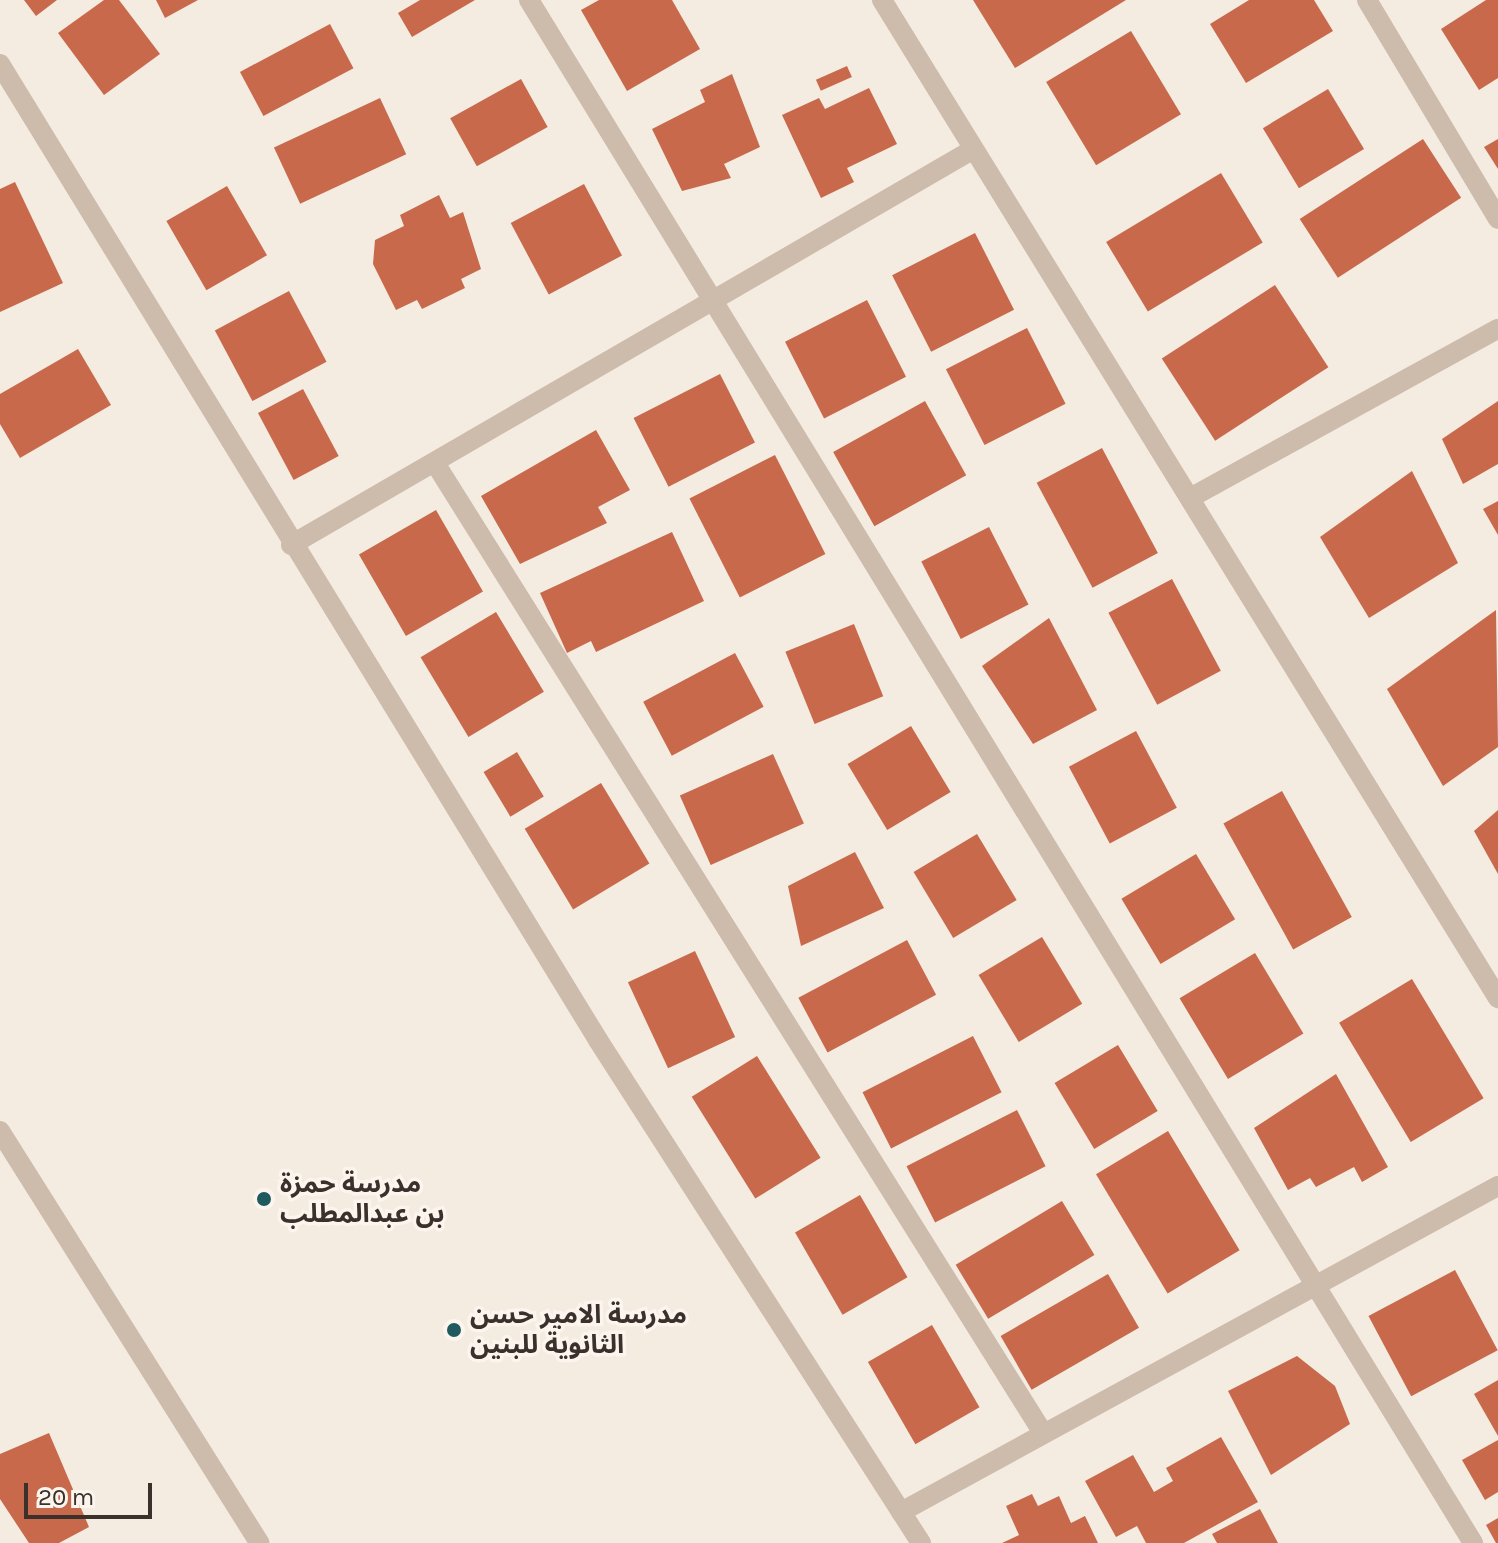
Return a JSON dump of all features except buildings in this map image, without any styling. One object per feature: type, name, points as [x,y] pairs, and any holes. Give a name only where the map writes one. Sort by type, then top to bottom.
[{"type":"street","points":[[529,0],[1311,1285],[1473,1543]]},
{"type":"street","points":[[882,0],[1498,998]]},
{"type":"street","points":[[1367,0],[1498,219]]},
{"type":"street","points":[[0,64],[291,545],[921,1543]]},
{"type":"street","points":[[291,545],[713,304],[972,150]]},
{"type":"street","points":[[1190,498],[1498,329]]},
{"type":"street","points":[[435,463],[1043,1433]]},
{"type":"street","points":[[0,1131],[259,1543]]},
{"type":"street","points":[[901,1512],[1311,1285],[1498,1186]]},
{"type":"place","name":"مدرسة حمزة بن عبدالمطلب","points":[[264,1199]]},
{"type":"place","name":"مدرسة الامير حسن الثانوية للبنين","points":[[454,1330]]}]
